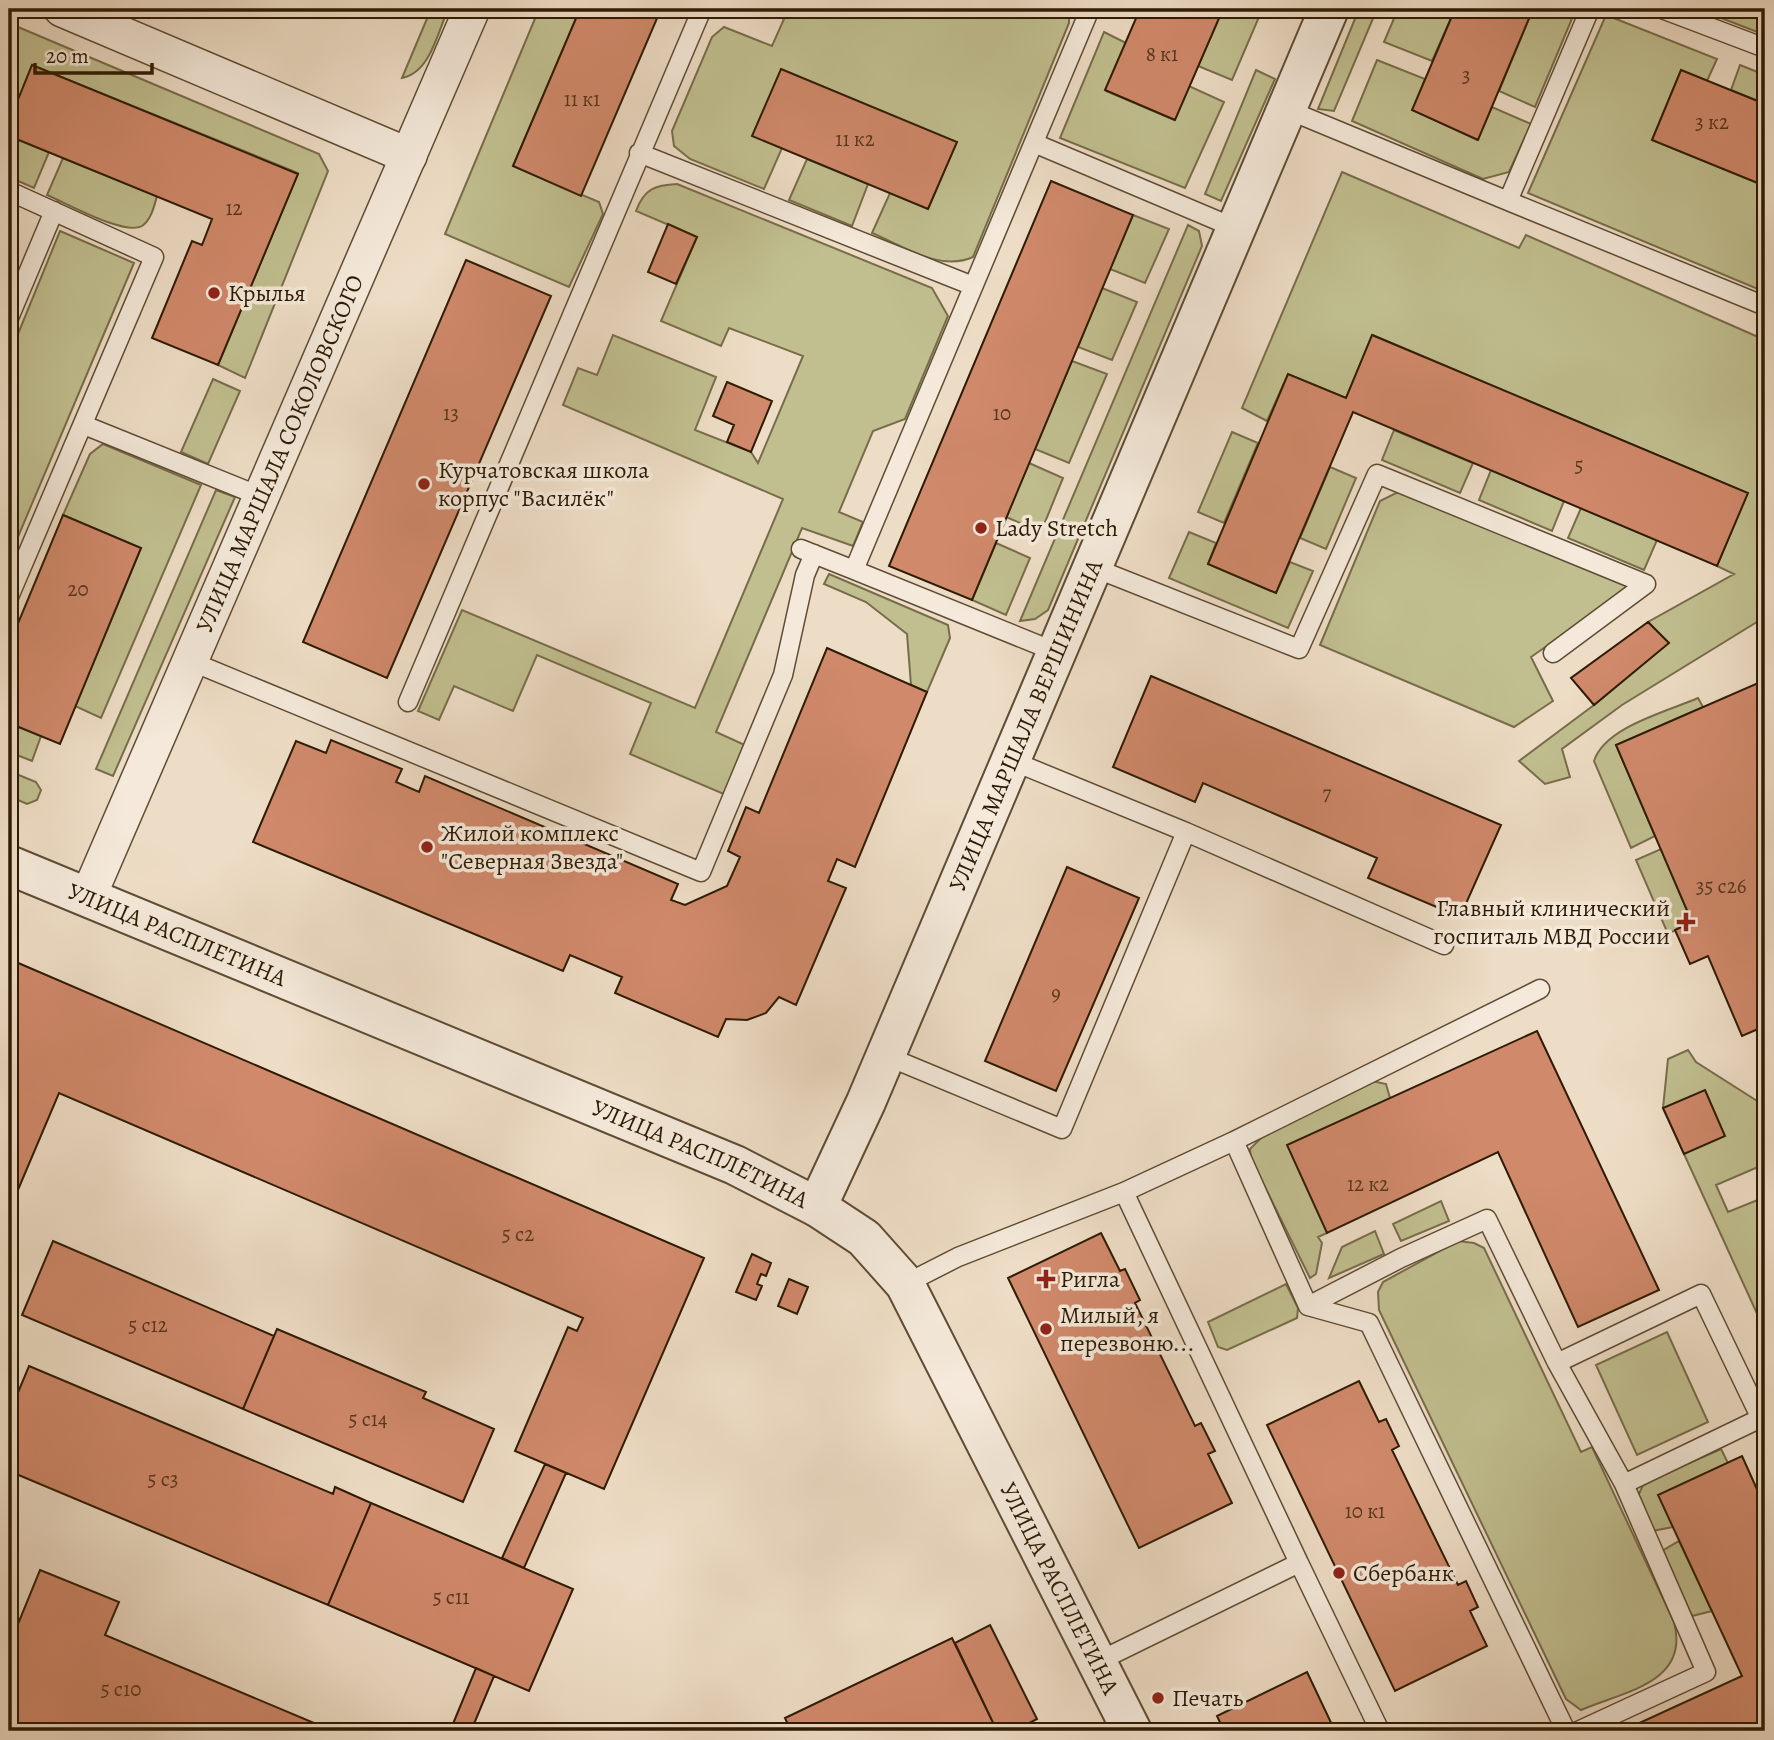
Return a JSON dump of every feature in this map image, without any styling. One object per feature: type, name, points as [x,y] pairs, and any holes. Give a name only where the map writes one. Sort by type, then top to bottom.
[{"type":"street","points":[[62,9],[409,156]]},
{"type":"street","name":"УЛИЦА МАРШАЛА СОКОЛОВСКОГО","points":[[88,897],[472,9]]},
{"type":"street","name":"УЛИЦА МАРШАЛА ВЕРШИНИНА","points":[[817,1207],[1329,9]]},
{"type":"street","name":"УЛИЦА РАСПЛЕТИНА","points":[[9,865],[735,1165],[817,1207],[864,1238],[905,1284],[1132,1731]]},
{"type":"lane","points":[[408,702],[702,9]]},
{"type":"lane","points":[[854,570],[1090,9]]},
{"type":"lane","points":[[1508,201],[1590,9]]},
{"type":"lane","points":[[1662,9],[1765,48]]},
{"type":"lane","points":[[1286,109],[1765,306]]},
{"type":"lane","points":[[1034,143],[1236,228]]},
{"type":"lane","points":[[639,153],[973,286]]},
{"type":"lane","points":[[9,191],[154,257],[9,597]]},
{"type":"lane","points":[[9,318],[54,211]]},
{"type":"lane","points":[[84,425],[262,497]]},
{"type":"lane","points":[[1092,567],[1299,649],[1377,474],[1646,584],[1553,653]]},
{"type":"lane","points":[[190,661],[701,872],[783,675],[805,575],[807,552],[1056,652]]},
{"type":"lane","points":[[1010,760],[1186,832],[1444,945]]},
{"type":"lane","points":[[884,1055],[1062,1129],[1186,832]]},
{"type":"lane","points":[[905,1284],[958,1257],[1124,1192],[1234,1141],[1540,989]]},
{"type":"lane","points":[[1234,1141],[1308,1306]]},
{"type":"lane","points":[[1124,1192],[1380,1731]]},
{"type":"lane","points":[[1308,1306],[1401,1258],[1488,1219],[1557,1363],[1624,1484],[1706,1672],[1578,1731]]},
{"type":"lane","points":[[1557,1363],[1701,1294],[1763,1422],[1624,1484]]},
{"type":"lane","points":[[1308,1306],[1369,1323],[1566,1731]]},
{"type":"lane","points":[[1098,1661],[1299,1563]]},
{"type":"shaded area","points":[[431,9],[448,9],[426,60],[412,75],[402,78]]},
{"type":"shaded area","points":[[539,9],[580,9],[513,166],[599,202],[603,214],[569,287],[445,234]]},
{"type":"shaded area","points":[[760,9],[1069,10],[1069,23],[973,257],[948,261],[922,256],[872,233],[890,193],[928,209],[956,143],[782,148],[764,189],[690,159],[674,146],[672,131],[712,37],[724,27],[772,46],[784,19]]},
{"type":"shaded area","points":[[1223,9],[1262,10],[1232,80],[1198,66]]},
{"type":"shaded area","points":[[1359,9],[1377,9],[1334,111],[1318,109]]},
{"type":"shaded area","points":[[1398,9],[1455,9],[1432,61],[1384,42]]},
{"type":"shaded area","points":[[1533,9],[1576,9],[1535,107],[1499,91]]},
{"type":"shaded area","points":[[1698,9],[1765,9],[1765,35]]},
{"type":"shaded area","points":[[1606,15],[1717,59],[1707,81],[1681,70],[1652,140],[1765,186],[1765,292],[1528,193]]},
{"type":"shaded area","points":[[18,27],[319,154],[328,171],[245,378],[218,365],[298,173],[32,65],[9,122],[9,49]]},
{"type":"shaded area","points":[[1104,32],[1126,43],[1106,91],[1174,120],[1189,86],[1224,102],[1185,188],[1060,138]]},
{"type":"shaded area","points":[[1377,60],[1425,79],[1413,110],[1477,140],[1492,107],[1531,124],[1509,172],[1483,179],[1352,121]]},
{"type":"shaded area","points":[[1740,65],[1765,75],[1765,104],[1731,90]]},
{"type":"shaded area","points":[[1256,70],[1275,79],[1221,201],[1205,194]]},
{"type":"shaded area","points":[[9,136],[49,152],[34,188],[9,177]]},
{"type":"shaded area","points":[[63,158],[157,196],[148,220],[142,226],[134,228],[109,223],[47,195]]},
{"type":"shaded area","points":[[807,159],[868,184],[852,226],[789,200]]},
{"type":"shaded area","points":[[1342,172],[1519,248],[1526,235],[1765,340],[1765,617],[1622,705],[1562,749],[1570,777],[1545,784],[1519,761],[1594,705],[1668,643],[1648,622],[1734,574],[1717,566],[1747,493],[1373,335],[1346,398],[1288,374],[1267,421],[1242,408]]},
{"type":"shaded area","points":[[677,184],[932,288],[948,316],[905,419],[873,431],[839,512],[863,522],[853,546],[802,528],[716,732],[747,746],[726,795],[630,754],[651,703],[537,655],[513,711],[454,686],[439,720],[418,711],[462,610],[695,708],[783,499],[563,405],[578,368],[597,375],[613,335],[716,377],[695,430],[751,452],[758,463],[803,356],[729,328],[721,346],[661,321],[697,237],[636,211],[651,190]]},
{"type":"shaded area","points":[[1133,215],[1169,229],[1145,283],[1110,269]]},
{"type":"shaded area","points":[[1188,225],[1199,231],[1202,246],[1048,610],[1035,619],[1020,621]]},
{"type":"shaded area","points":[[60,231],[134,263],[9,558],[9,356]]},
{"type":"shaded area","points":[[1102,288],[1137,302],[1112,360],[1078,347]]},
{"type":"shaded area","points":[[1072,361],[1107,374],[1069,463],[1035,449]]},
{"type":"shaded area","points":[[213,379],[240,391],[208,464],[181,452]]},
{"type":"shaded area","points":[[1394,430],[1473,463],[1460,493],[1382,460]]},
{"type":"shaded area","points":[[1232,432],[1258,443],[1224,523],[1198,512]]},
{"type":"shaded area","points":[[103,444],[201,485],[101,718],[75,706],[141,548],[63,515],[90,454]]},
{"type":"shaded area","points":[[1029,463],[1063,478],[1041,532],[1006,517]]},
{"type":"shaded area","points":[[1330,467],[1356,478],[1326,549],[1300,538]]},
{"type":"shaded area","points":[[1491,470],[1564,501],[1552,531],[1479,500]]},
{"type":"shaded area","points":[[216,490],[235,497],[113,776],[96,769]]},
{"type":"shaded area","points":[[1398,492],[1631,587],[1531,657],[1553,701],[1514,727],[1320,645],[1380,501]]},
{"type":"shaded area","points":[[1581,508],[1657,540],[1644,570],[1568,538]]},
{"type":"shaded area","points":[[1189,532],[1216,543],[1208,564],[1276,593],[1290,562],[1313,571],[1288,628],[1169,578]]},
{"type":"shaded area","points":[[996,543],[1030,558],[1006,615],[972,600]]},
{"type":"shaded area","points":[[829,574],[948,625],[950,638],[927,692],[911,685],[907,634],[866,602],[824,584]]},
{"type":"shaded area","points":[[1698,698],[1703,707],[1616,745],[1655,836],[1631,848],[1594,761],[1600,749],[1623,730]]},
{"type":"shaded area","points":[[9,723],[41,736],[32,761],[9,752]]},
{"type":"shaded area","points":[[9,771],[36,782],[41,790],[37,800],[27,804],[9,796]]},
{"type":"shaded area","points":[[1661,849],[1692,922],[1668,934],[1636,860]]},
{"type":"shaded area","points":[[1688,1050],[1696,1062],[1765,1106],[1765,1164],[1716,1185],[1728,1212],[1765,1197],[1765,1331],[1663,1108],[1668,1059]]},
{"type":"shaded area","points":[[1372,1081],[1386,1084],[1390,1098],[1327,1233],[1318,1237],[1322,1243],[1316,1274],[1310,1278],[1251,1159],[1250,1149],[1261,1138]]},
{"type":"shaded area","points":[[1441,1201],[1449,1221],[1401,1241],[1393,1224]]},
{"type":"shaded area","points":[[1375,1231],[1384,1254],[1329,1278],[1342,1247]]},
{"type":"shaded area","points":[[1458,1241],[1474,1243],[1484,1248],[1581,1452],[1592,1447],[1674,1622],[1676,1643],[1672,1659],[1663,1672],[1634,1690],[1581,1710],[1566,1699],[1379,1310],[1378,1292],[1383,1282]]},
{"type":"shaded area","points":[[1286,1284],[1298,1308],[1297,1318],[1227,1350],[1218,1347],[1208,1322]]},
{"type":"shaded area","points":[[1667,1332],[1708,1422],[1637,1455],[1596,1365]]},
{"type":"shaded area","points":[[1721,1449],[1728,1463],[1659,1495],[1673,1527],[1652,1531],[1637,1498],[1644,1483]]},
{"type":"shaded area","points":[[1679,1541],[1712,1611],[1692,1616],[1662,1551]]},
{"type":"building","points":[[580,9],[661,9],[581,196],[513,166]]},
{"type":"building","points":[[1140,9],[1223,9],[1175,120],[1105,90]]},
{"type":"building","points":[[1455,9],[1533,9],[1478,140],[1412,110]]},
{"type":"building","points":[[32,65],[298,174],[218,365],[152,338],[192,241],[202,245],[212,219],[9,136],[9,122]]},
{"type":"building","points":[[781,69],[957,142],[928,209],[752,136]]},
{"type":"building","points":[[1681,70],[1765,104],[1765,186],[1652,140]]},
{"type":"building","points":[[1051,181],[1133,215],[972,600],[889,566]]},
{"type":"building","points":[[668,224],[697,237],[676,284],[648,272]]},
{"type":"building","points":[[466,260],[551,296],[387,678],[303,642]]},
{"type":"building","points":[[1372,335],[1748,493],[1717,566],[1353,412],[1276,593],[1208,564],[1288,374],[1346,398]]},
{"type":"building","points":[[727,382],[772,401],[751,452],[727,442],[734,425],[713,416]]},
{"type":"building","points":[[63,515],[141,548],[60,744],[9,723],[9,630],[14,633]]},
{"type":"building","points":[[1648,622],[1669,643],[1594,705],[1571,678]]},
{"type":"building","name":"Жилой комплекс \"Северная Звезда\"","points":[[827,648],[927,692],[855,867],[837,859],[828,881],[846,888],[796,1005],[779,997],[766,1013],[747,1020],[726,1019],[718,1037],[615,993],[622,977],[570,955],[563,971],[253,842],[296,741],[326,753],[331,740],[402,769],[396,782],[419,792],[425,776],[678,884],[671,900],[685,905],[727,886],[740,857],[728,851],[746,807],[759,813]]},
{"type":"building","points":[[1151,676],[1501,825],[1460,917],[1368,878],[1377,858],[1203,783],[1195,802],[1113,767]]},
{"type":"building","points":[[1765,680],[1765,1026],[1742,1036],[1708,956],[1690,964],[1675,930],[1692,922],[1616,745]]},
{"type":"building","points":[[1067,867],[1139,898],[1056,1091],[985,1061]]},
{"type":"building","points":[[9,959],[704,1258],[604,1489],[515,1451],[568,1327],[577,1331],[583,1318],[59,1093],[9,1211]]},
{"type":"building","points":[[1537,1031],[1659,1290],[1578,1327],[1498,1152],[1327,1233],[1287,1145]]},
{"type":"building","points":[[1705,1090],[1725,1136],[1684,1154],[1663,1108]]},
{"type":"building","points":[[1101,1233],[1120,1271],[1125,1269],[1140,1300],[1135,1303],[1195,1426],[1201,1423],[1215,1451],[1208,1454],[1232,1503],[1139,1548],[1008,1278]]},
{"type":"building","points":[[53,1241],[274,1336],[243,1409],[22,1315]]},
{"type":"building","points":[[752,1254],[771,1263],[766,1276],[761,1274],[757,1284],[762,1286],[756,1300],[736,1292]]},
{"type":"building","points":[[789,1279],[808,1287],[797,1314],[778,1306]]},
{"type":"building","points":[[277,1329],[426,1392],[423,1398],[494,1429],[463,1502],[243,1409]]},
{"type":"building","points":[[29,1366],[333,1494],[335,1487],[371,1503],[328,1605],[9,1471],[9,1414]]},
{"type":"building","points":[[1359,1381],[1379,1422],[1386,1419],[1399,1446],[1392,1450],[1458,1585],[1466,1581],[1478,1607],[1470,1611],[1487,1646],[1395,1691],[1267,1425]]},
{"type":"building","points":[[1742,1456],[1765,1507],[1765,1731],[1622,1731],[1742,1676],[1658,1495]]},
{"type":"building","points":[[545,1464],[566,1473],[524,1568],[502,1558]]},
{"type":"building","points":[[371,1503],[573,1589],[529,1691],[328,1605]]},
{"type":"building","points":[[40,1570],[119,1602],[105,1635],[333,1731],[9,1731],[9,1646]]},
{"type":"building","points":[[990,1625],[1037,1719],[1014,1731],[997,1731],[955,1643]]},
{"type":"building","points":[[952,1638],[997,1731],[791,1731],[785,1718]]},
{"type":"building","points":[[476,1668],[494,1676],[471,1731],[450,1731]]},
{"type":"building","points":[[1307,1672],[1335,1731],[1224,1731],[1217,1716]]},
{"type":"place","name":"Крылья","points":[[214,293]]},
{"type":"place","name":"Курчатовская школа корпус \"Василёк\"","points":[[424,484]]},
{"type":"place","name":"Lady Stretch","points":[[981,528]]},
{"type":"place","name":"Жилой комплекс \"Северная Звезда\"","points":[[427,847]]},
{"type":"place","name":"Главный клинический госпиталь МВД России","points":[[1686,922]]},
{"type":"place","name":"Ригла","points":[[1046,1279]]},
{"type":"place","name":"Милый, я перезвоню...","points":[[1046,1329]]},
{"type":"place","name":"Сбербанк","points":[[1339,1573]]},
{"type":"place","name":"Печать","points":[[1158,1698]]}]
